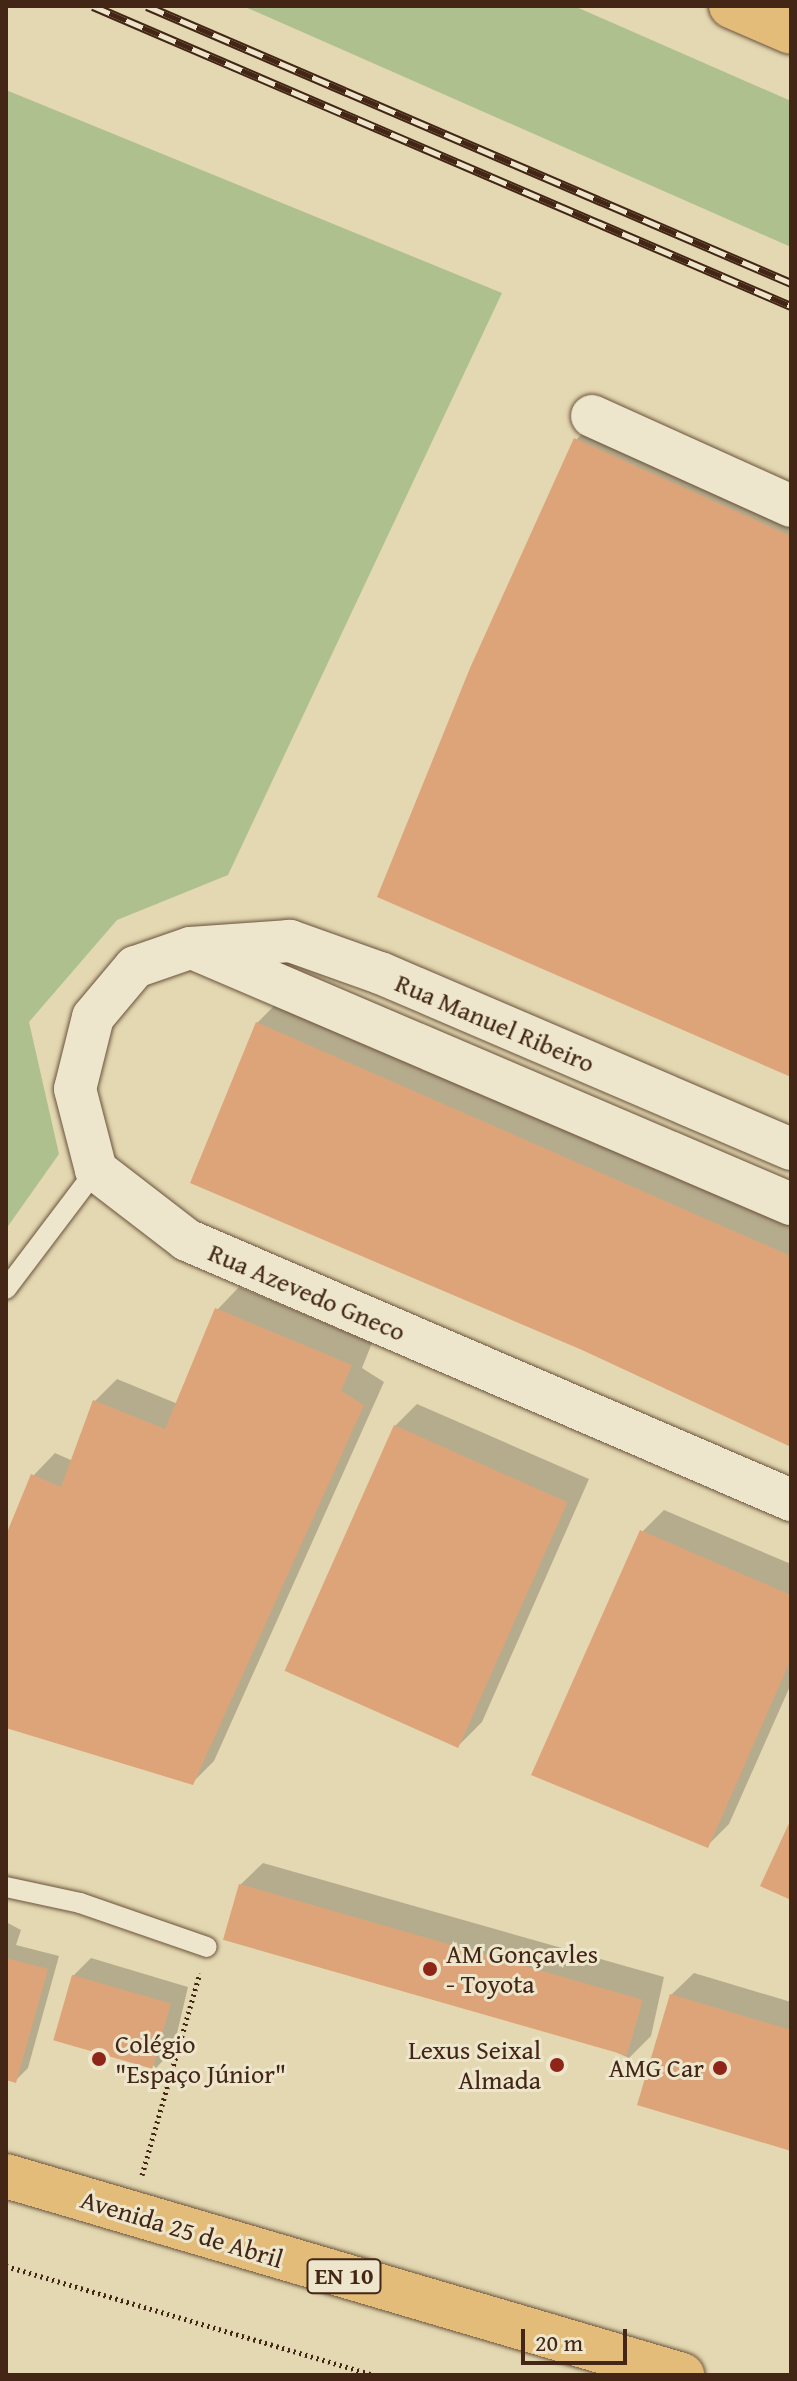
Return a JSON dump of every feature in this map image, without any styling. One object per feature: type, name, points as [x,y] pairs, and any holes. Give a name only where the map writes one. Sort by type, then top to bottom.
[{"type":"main road","points":[[731,6],[791,32]]},
{"type":"main road","name":"Avenida 25 de Abril","points":[[6,2176],[682,2375]]},
{"type":"street","points":[[592,416],[791,506]]},
{"type":"street","name":"Rua Manuel Ribeiro","points":[[190,948],[290,941],[380,973],[791,1149]]},
{"type":"street","points":[[96,1170],[75,1089],[93,1017],[135,967],[190,948],[791,1204]]},
{"type":"street","name":"Rua Azevedo Gneco","points":[[96,1170],[187,1240],[791,1500]]},
{"type":"lane","points":[[6,1289],[96,1170]]},
{"type":"lane","points":[[6,1887],[80,1903],[207,1947]]},
{"type":"path","points":[[130,2214],[207,1947]]},
{"type":"path","points":[[6,2266],[374,2375]]},
{"type":"green space","points":[[243,6],[574,6],[791,101],[791,247]]},
{"type":"green space","points":[[6,90],[502,293],[228,875],[117,920],[29,1022],[59,1154],[6,1229]]},
{"type":"building","points":[[574,438],[791,536],[791,1077],[377,897],[470,668]]},
{"type":"building","points":[[256,1022],[791,1256],[791,1447],[582,1350],[190,1183]]},
{"type":"building","points":[[215,1308],[352,1365],[341,1391],[364,1405],[193,1785],[6,1728],[6,1535],[31,1474],[61,1487],[93,1400],[165,1429]]},
{"type":"building","points":[[394,1425],[568,1502],[458,1748],[285,1671]]},
{"type":"building","points":[[640,1530],[791,1595],[791,1659],[708,1848],[531,1775]]},
{"type":"building","points":[[791,1819],[791,1900],[760,1886]]},
{"type":"building","name":"AM Gonçavles - Toyota","points":[[239,1884],[643,2000],[627,2056],[223,1940]]},
{"type":"building","points":[[6,1958],[48,1969],[16,2083],[6,2080]]},
{"type":"building","points":[[72,1975],[171,2003],[152,2069],[53,2040]]},
{"type":"building","name":"AMG Car","points":[[670,1994],[791,2030],[791,2151],[637,2105]]},
{"type":"railway","points":[[93,6],[791,306]]},
{"type":"railway","points":[[147,6],[791,283]]},
{"type":"place","name":"AM Gonçavles - Toyota","points":[[430,1969]]},
{"type":"place","name":"Colégio \"Espaço Júnior\"","points":[[99,2059]]},
{"type":"place","name":"Lexus Seixal Almada","points":[[557,2065]]},
{"type":"place","name":"AMG Car","points":[[720,2068]]}]
